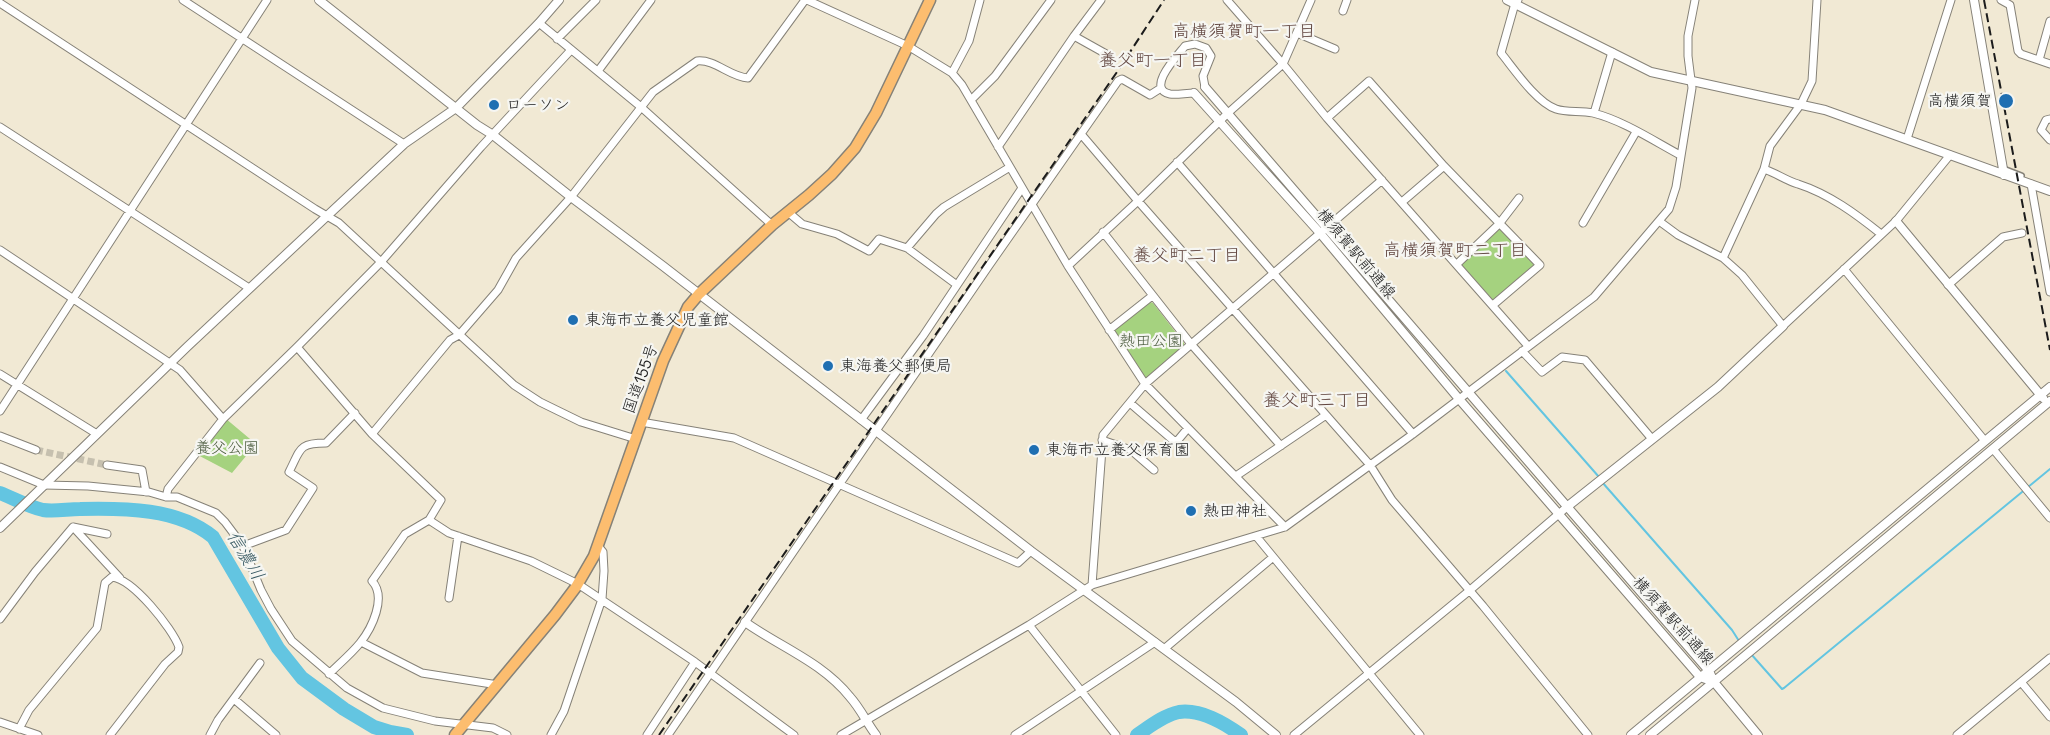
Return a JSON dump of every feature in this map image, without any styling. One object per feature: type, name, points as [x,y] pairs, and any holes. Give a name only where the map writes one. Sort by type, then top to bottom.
[{"type":"highway","name":"国道155号","points":[[460,728],[555,615],[578,584],[594,556],[674,333],[687,307],[772,225],[832,174],[855,148],[876,112],[930,0]]},
{"type":"street","points":[[183,0],[404,144]]},
{"type":"street","points":[[0,411],[267,0]]},
{"type":"street","points":[[319,0],[477,125],[493,135],[1030,551],[1236,702],[1276,735]]},
{"type":"street","points":[[0,528],[170,363],[404,144],[456,108],[559,0]]},
{"type":"street","points":[[557,39],[596,0]]},
{"type":"street","points":[[372,434],[450,340],[459,334],[498,290],[516,258],[571,197],[653,92],[697,61],[714,65],[738,78],[748,78],[806,0],[908,46],[952,73],[962,85],[1068,266],[1145,384],[1285,527]]},
{"type":"street","points":[[952,73],[969,41],[980,0]]},
{"type":"street","points":[[971,100],[995,76],[1050,0]]},
{"type":"street","points":[[998,147],[1101,0]]},
{"type":"street","points":[[1227,0],[1326,118],[1493,305],[1542,372],[1562,357],[1585,360],[1652,439]]},
{"type":"street","points":[[1068,266],[1228,113],[1283,64],[1311,0]]},
{"type":"street","points":[[1343,11],[1347,0]]},
{"type":"street","points":[[1669,228],[1670,209],[1676,187],[1691,94],[1688,36],[1695,0]]},
{"type":"street","points":[[1723,258],[1764,169],[1770,146],[1801,104],[1812,81],[1817,0]]},
{"type":"street","points":[[1907,139],[1951,0]]},
{"type":"street","points":[[1974,0],[2003,172]]},
{"type":"street","points":[[2001,0],[2010,5],[2018,51],[2050,64]]},
{"type":"street","points":[[598,71],[647,1]]},
{"type":"street","points":[[1680,155],[1624,125],[1594,113],[1556,109],[1533,91],[1501,53],[1514,1],[1651,72],[1825,110],[2003,172],[2050,191]]},
{"type":"street","points":[[0,3],[315,209],[339,222],[514,385],[540,402],[581,422],[636,439]]},
{"type":"street","points":[[2039,60],[2050,21]]},
{"type":"street","points":[[538,23],[641,107],[772,225]]},
{"type":"street","points":[[1297,33],[1335,49]]},
{"type":"street","points":[[1074,36],[1108,56]]},
{"type":"street","points":[[1194,93],[1173,95],[1161,88],[1161,77],[1185,46],[1195,44],[1206,48],[1210,57],[1203,76],[1205,87]]},
{"type":"street","points":[[166,497],[168,489],[223,419],[381,262],[571,50]]},
{"type":"street","points":[[1594,113],[1612,52]]},
{"type":"street","points":[[668,735],[1120,79],[1127,80],[1150,95],[1161,88]]},
{"type":"street","points":[[1326,118],[1369,81],[1444,166],[1540,265],[1493,305]]},
{"type":"street","name":"横須賀駅前通線","points":[[1205,87],[1568,506],[1709,671],[1714,682]]},
{"type":"street","name":"横須賀駅前通線","points":[[1194,93],[1320,233],[1459,399],[1700,677],[1714,682]]},
{"type":"street","points":[[2050,119],[2046,120],[2041,130],[2050,140]]},
{"type":"street","points":[[0,127],[249,288]]},
{"type":"street","points":[[1583,223],[1636,132]]},
{"type":"street","points":[[1081,134],[1232,310],[1370,465],[1392,500],[1588,735]]},
{"type":"street","points":[[1294,735],[1469,591],[1558,513],[1718,387],[1896,221],[1950,155]]},
{"type":"street","points":[[1177,162],[1413,434]]},
{"type":"street","points":[[1402,202],[1444,166]]},
{"type":"street","points":[[907,248],[944,207],[1010,167]]},
{"type":"street","points":[[1764,169],[1827,196],[1881,234]]},
{"type":"street","points":[[1092,585],[1102,435],[1145,384],[1382,180]]},
{"type":"street","points":[[2030,182],[2050,292]]},
{"type":"street","points":[[861,420],[923,336],[1022,188]]},
{"type":"street","points":[[1457,264],[1499,224],[1519,198]]},
{"type":"street","points":[[841,735],[1029,625],[1092,585],[1285,527],[1413,434],[1594,297],[1670,209]]},
{"type":"street","points":[[788,212],[802,224],[837,234],[869,251],[879,239],[907,248],[957,285]]},
{"type":"street","points":[[1659,221],[1723,258],[1741,275],[1783,326]]},
{"type":"street","points":[[1650,735],[2049,405],[1896,221]]},
{"type":"street","points":[[1103,232],[1191,344],[1281,447]]},
{"type":"street","points":[[1948,285],[2003,237],[2022,233]]},
{"type":"street","points":[[2041,241],[2050,244]]},
{"type":"street","points":[[0,250],[180,370],[223,419]]},
{"type":"street","points":[[1844,269],[1985,441]]},
{"type":"street","points":[[1109,330],[1152,296]]},
{"type":"street","points":[[297,347],[372,434],[441,500],[429,520],[405,534],[372,581],[380,598],[373,621],[361,642],[329,674]]},
{"type":"street","points":[[0,374],[97,434]]},
{"type":"street","points":[[1631,735],[2050,387]]},
{"type":"street","points":[[1130,403],[1174,441],[1178,440],[1188,428]]},
{"type":"street","points":[[243,546],[286,531],[313,488],[289,472],[299,452],[309,443],[326,443],[355,413]]},
{"type":"street","points":[[1236,476],[1326,416]]},
{"type":"street","points":[[641,422],[734,438],[1018,563],[1030,551]]},
{"type":"street","points":[[0,436],[36,450]]},
{"type":"street","points":[[1102,440],[1131,450],[1154,470]]},
{"type":"street","points":[[1993,449],[2050,518]]},
{"type":"street","points":[[108,465],[142,470],[146,492]]},
{"type":"street","points":[[0,467],[43,486],[88,486],[146,492],[177,497],[216,513],[243,546],[261,590],[283,629],[292,641],[346,688],[383,708],[460,728],[493,728],[507,735]]},
{"type":"street","points":[[429,520],[449,533],[531,561],[578,584],[695,662],[794,735]]},
{"type":"street","points":[[73,527],[107,534]]},
{"type":"street","points":[[73,527],[156,613],[179,647],[178,652],[165,664],[110,735]]},
{"type":"street","points":[[0,619],[73,527]]},
{"type":"street","points":[[449,598],[458,536]]},
{"type":"street","points":[[1256,536],[1420,735]]},
{"type":"street","points":[[551,735],[567,702],[602,599],[603,552],[598,546]]},
{"type":"street","points":[[1164,649],[1272,558]]},
{"type":"street","points":[[19,729],[29,710],[98,628],[105,583],[112,577],[120,578]]},
{"type":"street","points":[[745,622],[758,632],[798,653],[826,674],[850,696],[876,735]]},
{"type":"street","points":[[1029,625],[1116,735]]},
{"type":"street","points":[[361,642],[422,673],[498,685]]},
{"type":"street","points":[[1015,735],[1155,642]]},
{"type":"street","points":[[1958,735],[2050,658]]},
{"type":"street","points":[[648,735],[695,662]]},
{"type":"street","points":[[210,735],[218,720],[260,663]]},
{"type":"street","points":[[1714,682],[1758,735]]},
{"type":"street","points":[[2021,682],[2050,717]]},
{"type":"street","points":[[234,699],[276,735]]},
{"type":"street","points":[[0,722],[38,735]]},
{"type":"green space","points":[[1498,230],[1502,230],[1533,263],[1533,267],[1495,300],[1461,264]]},
{"type":"green space","name":"熱田公園","points":[[1148,301],[1153,303],[1184,343],[1184,347],[1144,378],[1114,331],[1115,327]]},
{"type":"green space","name":"養父公園","points":[[225,418],[256,444],[232,473],[194,453]]},
{"type":"waterway","points":[[1506,371],[1599,477]]},
{"type":"waterway","points":[[1751,654],[1782,689],[1784,688],[2050,469]]},
{"type":"waterway","points":[[1602,482],[1732,630],[1739,641]]},
{"type":"waterway","name":"信濃川","points":[[0,493],[43,510],[132,510],[167,515],[199,527],[213,537],[278,648],[302,678],[344,709],[374,727],[407,735]]},
{"type":"waterway","points":[[1137,735],[1179,712],[1204,715],[1241,735]]},
{"type":"tunnel","points":[[36,450],[107,465]]},
{"type":"railway","points":[[659,735],[1117,72],[1164,0]]},
{"type":"railway","points":[[1984,0],[2050,350]]},
{"type":"place","name":"高横須賀","points":[[2006,101]]},
{"type":"place","name":"ローソン","points":[[494,105]]},
{"type":"place","name":"東海市立養父児童館","points":[[573,320]]},
{"type":"place","name":"東海養父郵便局","points":[[828,366]]},
{"type":"place","name":"東海市立養父保育園","points":[[1034,450]]},
{"type":"place","name":"熱田神社","points":[[1191,511]]},
{"type":"district","name":"高横須賀町一丁目","points":[[1244,32]]},
{"type":"district","name":"養父町一丁目","points":[[1153,61]]},
{"type":"district","name":"高横須賀町二丁目","points":[[1455,251]]},
{"type":"district","name":"養父町二丁目","points":[[1187,256]]},
{"type":"district","name":"養父町三丁目","points":[[1317,401]]}]
